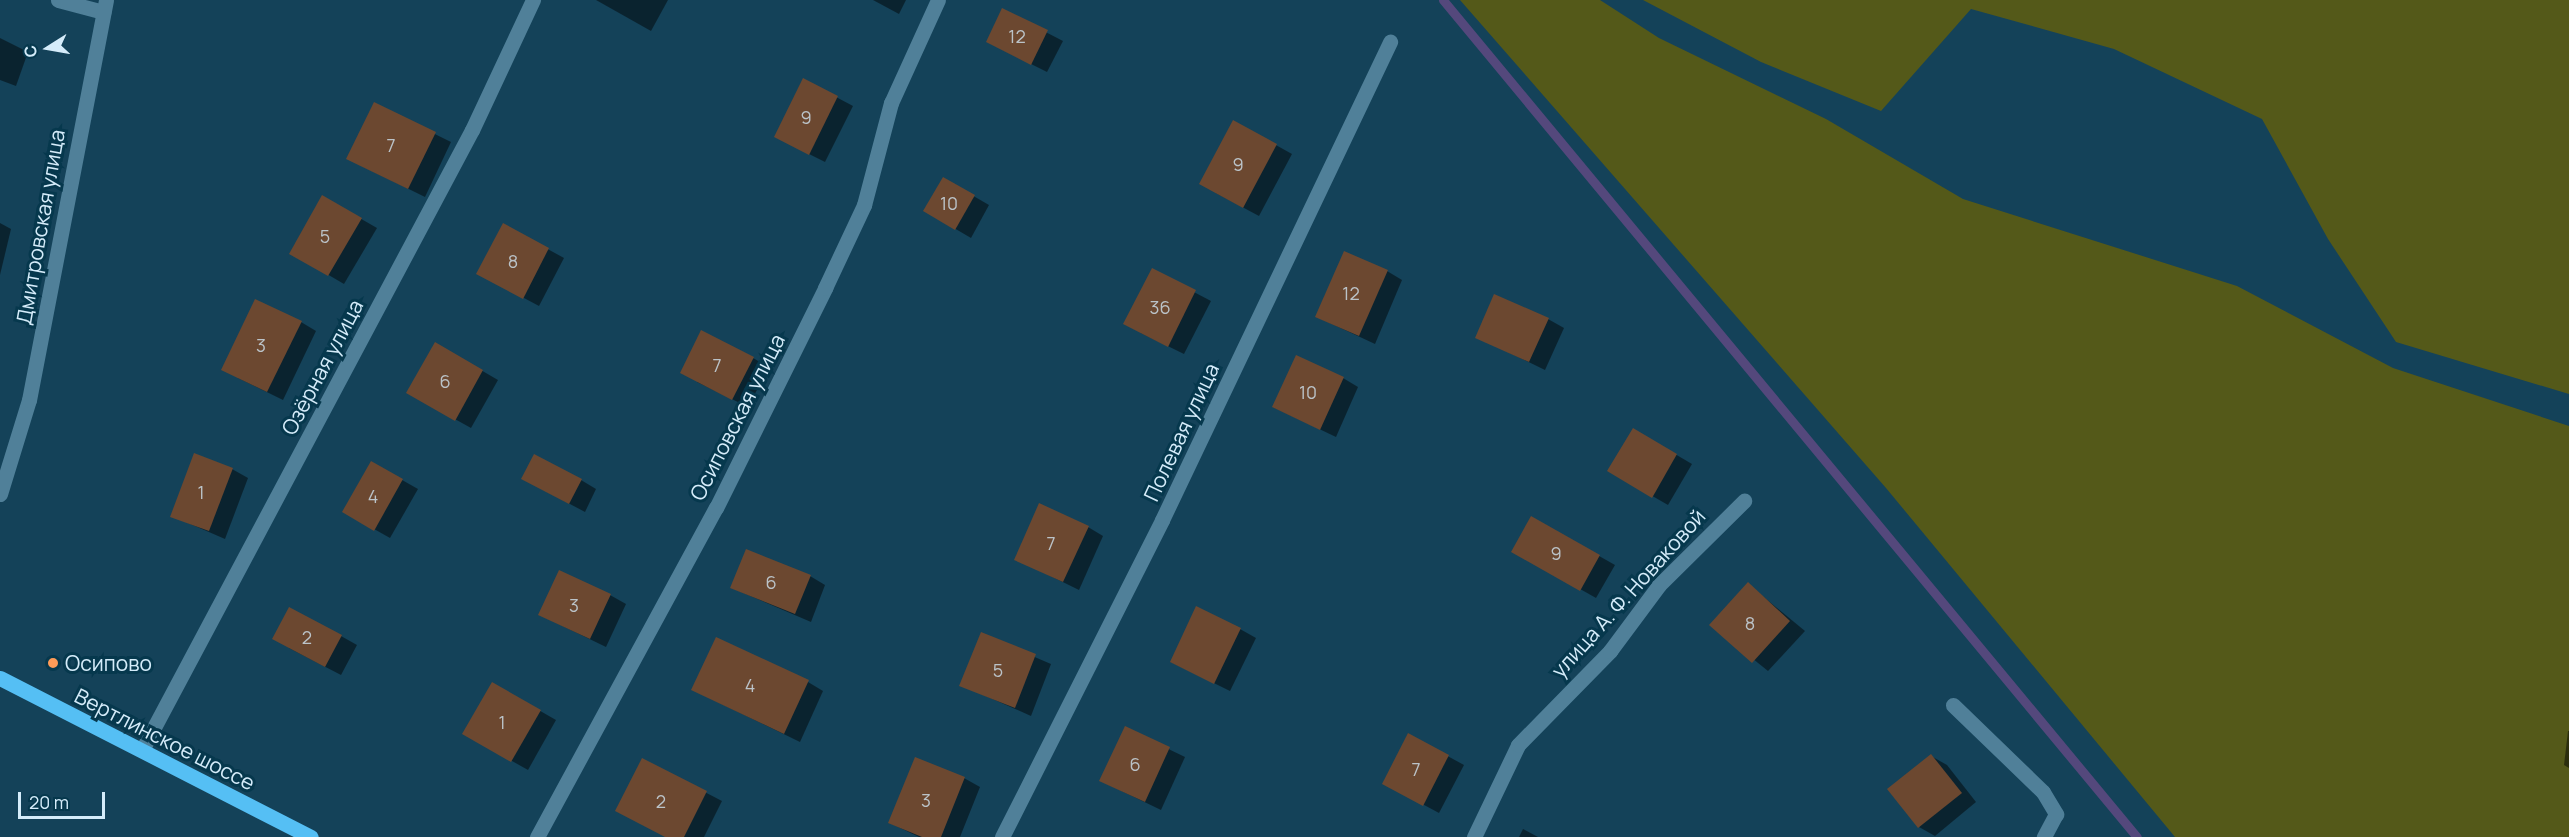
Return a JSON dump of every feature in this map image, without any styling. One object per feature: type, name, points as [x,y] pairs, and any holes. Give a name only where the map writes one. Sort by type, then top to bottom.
[{"type":"main road","name":"Вертлинское шоссе","points":[[0,678],[311,837]]},
{"type":"street","points":[[58,0],[104,6]]},
{"type":"street","name":"Озёрная улица","points":[[142,750],[472,130],[533,0]]},
{"type":"street","name":"Осиповская улица","points":[[537,837],[716,508],[825,288],[864,205],[891,103],[938,0]]},
{"type":"street","name":"Дмитровская улица","points":[[0,494],[29,400],[104,6]]},
{"type":"street","name":"Полевая улица","points":[[1002,837],[1162,520],[1390,42]]},
{"type":"street","name":"улица А. Ф. Новаковой","points":[[1474,837],[1518,745],[1610,651],[1680,561],[1744,501]]},
{"type":"street","points":[[1953,705],[2043,792],[2056,814],[2044,837]]},
{"type":"green space","points":[[1460,0],[1600,0],[1659,38],[1826,119],[1963,199],[2237,286],[2393,368],[2569,426],[2569,837],[2175,837],[1886,488]]},
{"type":"green space","points":[[1643,0],[2569,0],[2569,394],[2396,342],[2328,239],[2262,119],[2114,49],[1971,9],[1881,111],[1761,62]]},
{"type":"building","points":[[1002,8],[1048,30],[1031,65],[986,42]]},
{"type":"building","points":[[803,78],[838,96],[809,155],[774,137]]},
{"type":"building","points":[[374,102],[436,132],[408,189],[346,159]]},
{"type":"building","points":[[1233,120],[1277,144],[1243,208],[1199,184]]},
{"type":"building","points":[[943,177],[975,195],[955,230],[923,211]]},
{"type":"building","points":[[322,195],[362,218],[328,276],[289,254]]},
{"type":"building","points":[[503,223],[549,248],[523,299],[476,274]]},
{"type":"building","points":[[1344,251],[1388,270],[1359,336],[1315,317]]},
{"type":"building","points":[[1152,268],[1196,290],[1168,347],[1123,324]]},
{"type":"building","points":[[1494,294],[1549,318],[1529,362],[1475,338]]},
{"type":"building","points":[[255,299],[302,321],[267,392],[221,370]]},
{"type":"building","points":[[701,330],[754,357],[732,400],[680,373]]},
{"type":"building","points":[[435,342],[483,370],[455,421],[406,393]]},
{"type":"building","points":[[1296,355],[1344,377],[1320,430],[1272,407]]},
{"type":"building","points":[[1633,428],[1677,454],[1652,498],[1607,471]]},
{"type":"building","points":[[194,453],[233,468],[209,531],[170,517]]},
{"type":"building","points":[[534,454],[582,479],[569,504],[521,479]]},
{"type":"building","points":[[371,461],[403,479],[374,531],[342,512]]},
{"type":"building","points":[[1039,503],[1089,526],[1063,582],[1014,560]]},
{"type":"building","points":[[1531,516],[1600,555],[1580,591],[1511,552]]},
{"type":"building","points":[[746,549],[811,575],[795,614],[730,588]]},
{"type":"building","points":[[559,570],[611,594],[590,639],[538,615]]},
{"type":"building","points":[[1748,582],[1790,621],[1752,663],[1709,625]]},
{"type":"building","points":[[1196,606],[1241,628],[1214,684],[1170,662]]},
{"type":"building","points":[[289,607],[342,635],[325,667],[272,639]]},
{"type":"building","points":[[981,632],[1036,654],[1015,708],[959,686]]},
{"type":"building","points":[[716,637],[809,680],[784,734],[691,690]]},
{"type":"building","points":[[492,682],[541,710],[511,762],[462,734]]},
{"type":"building","points":[[1125,726],[1170,747],[1145,802],[1099,781]]},
{"type":"building","points":[[1408,733],[1449,755],[1423,806],[1382,784]]},
{"type":"building","points":[[1931,754],[1962,793],[1918,828],[1887,789]]},
{"type":"building","points":[[915,757],[965,777],[941,837],[922,837],[888,823]]},
{"type":"building","points":[[642,758],[707,791],[684,837],[665,837],[615,811]]},
{"type":"waterway","points":[[1443,0],[2137,837]]},
{"type":"place","name":"Осипово","points":[[53,663]]}]
